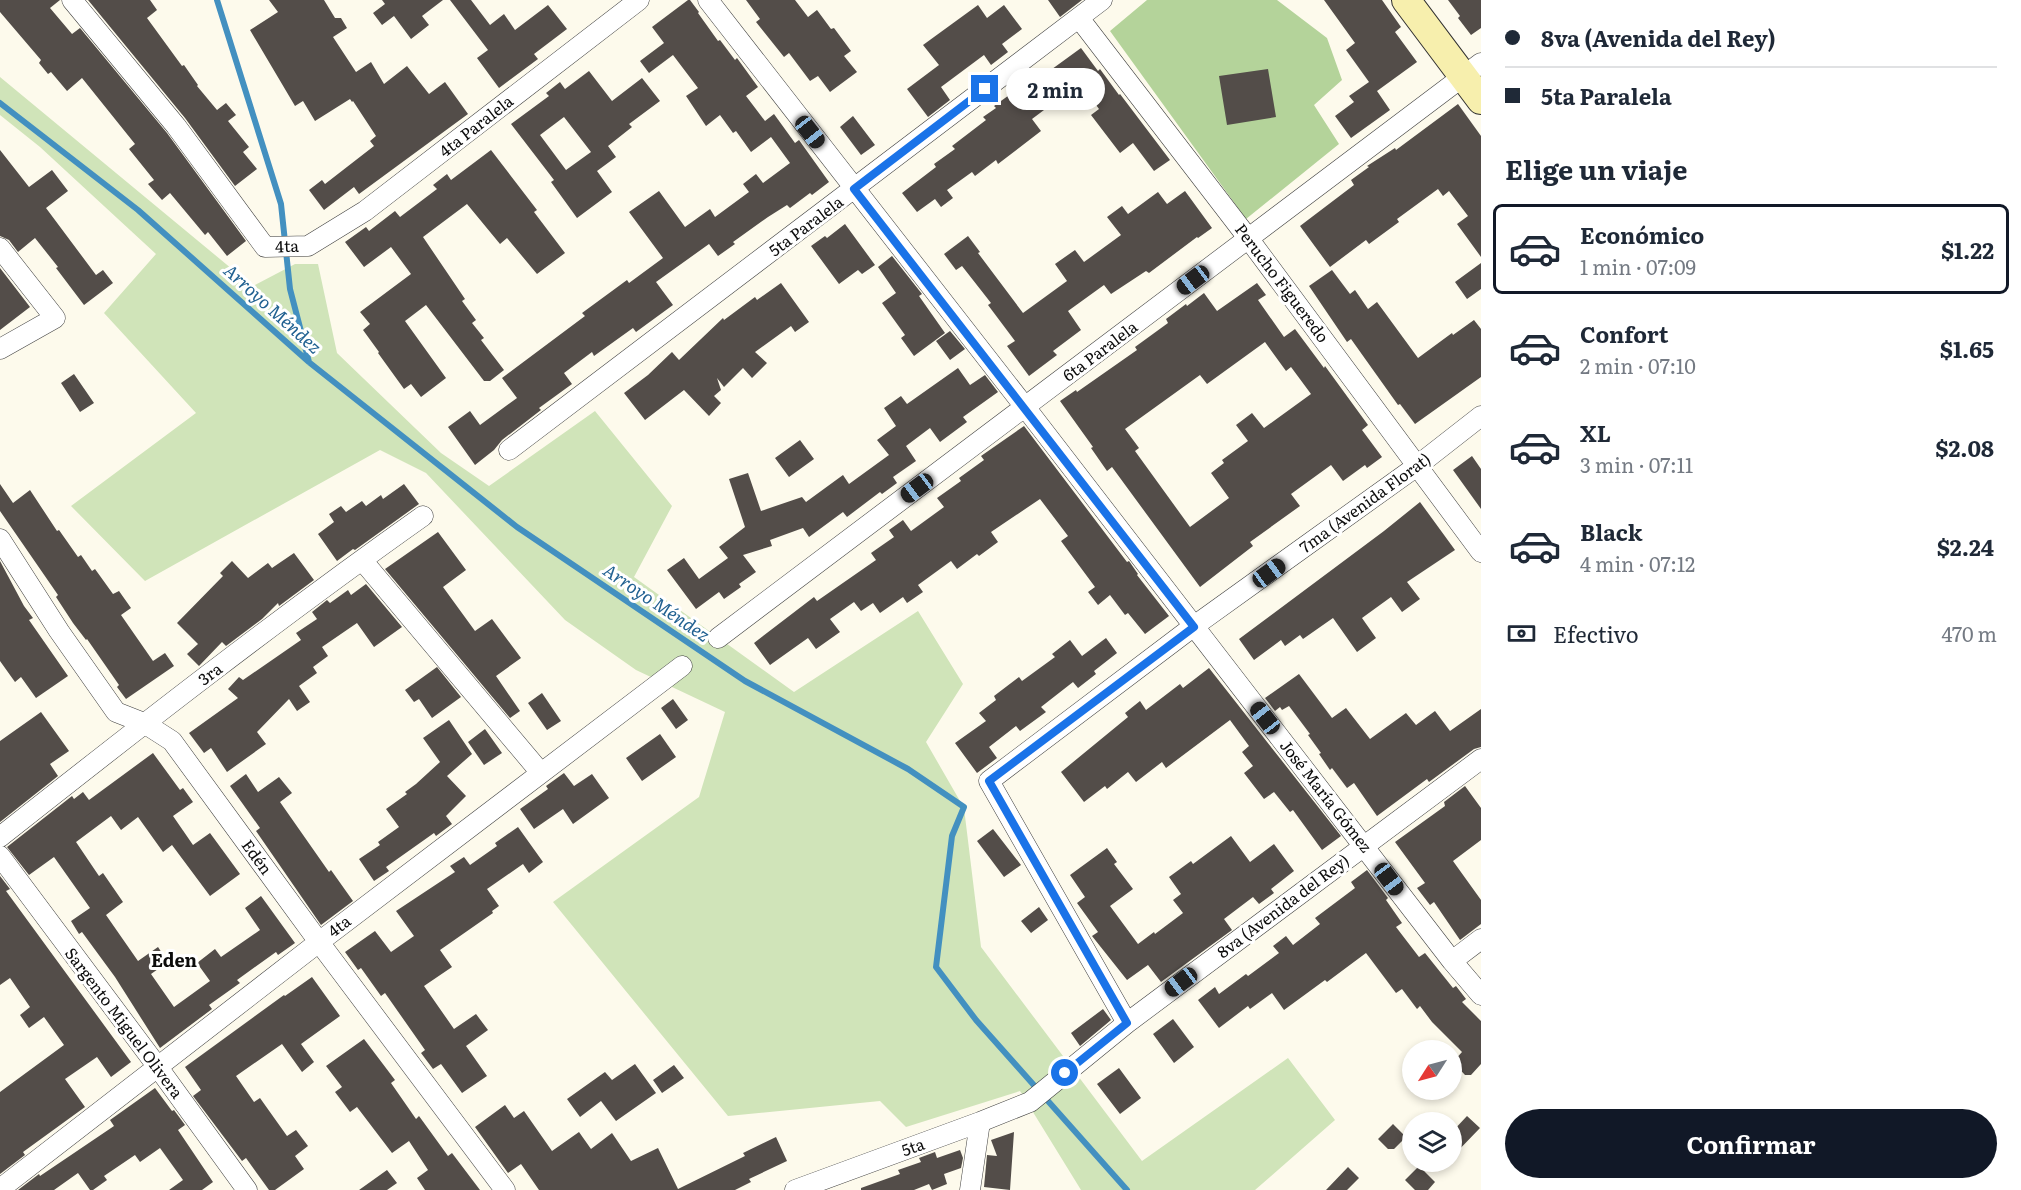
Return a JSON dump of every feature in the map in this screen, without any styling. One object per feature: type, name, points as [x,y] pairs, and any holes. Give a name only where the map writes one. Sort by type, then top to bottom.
[{"type":"street","name":"4ta","points":[[72,0],[176,126],[265,247],[308,246]]},
{"type":"street","name":"4ta Paralela","points":[[308,246],[365,211],[639,0]]},
{"type":"street","name":"José María Gómez","points":[[708,0],[1452,961],[1481,995]]},
{"type":"street","name":"5ta Paralela","points":[[509,450],[1102,0]]},
{"type":"street","points":[[1406,0],[1472,70],[1481,100]]},
{"type":"street","name":"Perucho Figueredo","points":[[1079,18],[1248,238],[1481,552]]},
{"type":"street","name":"6ta Paralela","points":[[718,638],[1472,70]]},
{"type":"street","points":[[0,248],[55,318],[0,349]]},
{"type":"street","name":"7ma (Avenida Florat)","points":[[1127,1023],[989,781],[1194,627],[1417,466],[1481,416]]},
{"type":"street","name":"3ra","points":[[0,837],[144,723],[423,516]]},
{"type":"street","name":"Edén","points":[[0,539],[59,631],[116,712],[144,723],[172,741],[505,1190]]},
{"type":"street","points":[[362,560],[541,772]]},
{"type":"street","name":"4ta","points":[[0,1189],[319,942],[682,666]]},
{"type":"street","name":"8va (Avenida del Rey)","points":[[1030,1101],[1127,1023],[1481,759]]},
{"type":"street","name":"Sargento Miguel Olivera","points":[[0,856],[158,1066],[247,1190]]},
{"type":"street","points":[[1452,961],[1481,939]]},
{"type":"street","name":"5ta","points":[[795,1190],[980,1122],[1030,1101]]},
{"type":"street","points":[[970,1190],[980,1122]]},
{"type":"green space","points":[[1147,0],[1277,0],[1327,38],[1342,80],[1314,105],[1339,144],[1246,219],[1110,31]]},
{"type":"green space","points":[[0,77],[251,287],[295,264],[318,264],[337,353],[441,453],[489,486],[595,411],[672,506],[634,577],[794,692],[918,611],[963,684],[926,742],[964,808],[981,947],[1142,1161],[1288,1058],[1335,1120],[1255,1190],[1081,1190],[1020,1091],[906,1127],[880,1101],[728,1116],[553,902],[699,797],[725,712],[636,670],[565,620],[426,473],[380,450],[145,581],[71,506],[196,413],[104,313],[156,254],[40,147],[0,115]]},
{"type":"building","points":[[0,0],[60,0],[50,8],[72,34],[80,28],[167,133],[246,241],[227,256],[208,232],[205,235],[170,193],[162,200],[148,184],[154,180],[129,149],[135,144],[82,78],[67,91],[51,72],[48,74],[39,63],[41,60],[0,12]]},
{"type":"building","points":[[88,0],[150,0],[157,10],[147,18],[217,110],[226,103],[236,115],[228,121],[249,147],[243,152],[257,169],[235,186],[185,118]]},
{"type":"building","points":[[269,0],[324,0],[335,18],[341,18],[347,28],[333,37],[356,72],[371,62],[384,84],[407,66],[429,94],[445,82],[468,114],[359,194],[354,187],[324,210],[309,190],[322,180],[325,184],[374,146],[370,141],[376,136],[350,99],[315,121],[303,101],[295,106],[250,30],[278,12]]},
{"type":"building","points":[[382,0],[443,0],[422,16],[429,25],[411,39],[394,16],[382,25],[373,13],[385,4]]},
{"type":"building","points":[[450,0],[471,0],[490,25],[504,14],[515,30],[548,5],[567,29],[534,54],[538,59],[499,88],[477,58],[488,50]]},
{"type":"building","points":[[688,0],[718,41],[720,40],[735,60],[737,58],[758,87],[746,96],[765,121],[774,114],[795,143],[799,140],[829,182],[790,208],[787,205],[768,217],[733,242],[735,244],[718,256],[709,244],[656,282],[673,305],[636,332],[633,328],[594,356],[592,352],[564,373],[572,384],[539,408],[541,410],[502,440],[494,450],[475,465],[448,427],[470,411],[480,425],[517,398],[502,378],[585,316],[582,313],[627,280],[629,283],[663,258],[629,212],[659,191],[685,227],[710,209],[715,217],[749,192],[743,184],[756,174],[763,183],[790,163],[771,137],[751,152],[736,131],[733,133],[720,115],[706,126],[686,96],[698,88],[673,55],[649,73],[640,61],[664,43],[652,27]]},
{"type":"building","points":[[746,0],[795,0],[808,17],[817,10],[851,51],[844,56],[857,72],[830,92],[818,76],[810,81],[789,53],[784,57],[756,22],[760,19]]},
{"type":"building","points":[[1048,0],[1082,0],[1060,17]]},
{"type":"building","points":[[1324,0],[1382,0],[1401,27],[1395,32],[1417,62],[1377,91],[1390,110],[1351,138],[1335,116],[1354,102],[1349,96],[1369,82],[1346,50],[1355,43]]},
{"type":"building","points":[[1448,0],[1481,0],[1481,28],[1471,35]]},
{"type":"building","points":[[978,5],[987,18],[1004,5],[1022,29],[1002,44],[1008,52],[991,65],[984,55],[941,87],[950,100],[928,117],[907,89],[939,65],[923,45]]},
{"type":"building","points":[[1081,48],[1098,71],[1100,69],[1120,94],[1170,160],[1154,171],[1133,143],[1120,153],[1091,115],[1099,109],[1080,83],[1032,119],[1041,131],[998,164],[996,160],[975,176],[972,172],[947,190],[953,198],[941,207],[935,199],[917,212],[902,193],[936,167],[934,164],[955,149],[952,146],[986,120],[983,117],[996,108],[994,106],[1012,93],[1015,96]]},
{"type":"building","points":[[1268,69],[1276,117],[1227,125],[1219,76]]},
{"type":"building","points":[[589,71],[612,101],[642,78],[660,101],[629,124],[632,127],[608,146],[616,157],[597,171],[612,192],[577,218],[551,182],[554,180],[511,124],[549,96],[546,93],[560,82],[565,89]],"holes":[[[564,117],[591,152],[566,170],[540,135]]]},
{"type":"building","points":[[1458,104],[1481,136],[1481,257],[1457,224],[1468,216],[1449,191],[1443,196],[1438,189],[1397,219],[1399,222],[1369,244],[1366,240],[1330,267],[1300,226],[1354,185],[1351,180],[1369,167],[1367,166],[1395,148],[1396,150]]},
{"type":"building","points":[[853,116],[875,145],[861,155],[840,127]]},
{"type":"building","points":[[0,150],[29,187],[52,170],[68,191],[46,208],[96,275],[103,270],[113,283],[84,305],[35,238],[18,252],[9,240],[0,236]]},
{"type":"building","points":[[491,150],[537,210],[534,212],[565,253],[537,274],[507,238],[500,244],[467,204],[423,237],[465,299],[462,301],[476,320],[472,323],[484,338],[481,340],[504,370],[490,381],[484,381],[426,305],[405,321],[446,378],[421,397],[411,384],[404,389],[378,353],[363,330],[370,324],[360,312],[411,274],[391,247],[364,267],[345,242],[366,227],[369,231],[395,211],[400,217],[437,189],[433,185],[447,174],[451,180]]},
{"type":"building","points":[[1185,191],[1212,228],[1149,273],[1146,271],[1111,294],[1104,285],[1068,311],[1081,330],[1053,351],[1057,355],[1029,376],[1007,346],[1015,341],[988,305],[991,303],[962,266],[956,270],[944,254],[968,236],[1023,313],[1067,281],[1055,264],[1075,250],[1084,262],[1121,235],[1107,217],[1122,206],[1128,214],[1158,192],[1167,204]]},
{"type":"building","points":[[845,224],[875,265],[862,274],[858,270],[839,284],[811,246],[825,236],[827,238]]},
{"type":"building","points":[[892,256],[922,294],[919,296],[945,333],[914,356],[901,338],[905,335],[882,303],[896,293],[878,267]]},
{"type":"building","points":[[1481,263],[1481,289],[1467,299],[1455,282]]},
{"type":"building","points":[[0,268],[30,307],[0,330]]},
{"type":"building","points":[[1332,270],[1350,294],[1355,290],[1368,309],[1377,302],[1418,358],[1474,320],[1481,329],[1481,377],[1415,424],[1400,404],[1398,405],[1351,339],[1347,342],[1309,286]]},
{"type":"building","points":[[781,283],[809,322],[795,332],[791,326],[755,352],[767,363],[752,378],[743,368],[724,387],[717,378],[721,390],[714,396],[721,403],[709,416],[684,390],[645,420],[624,393],[648,375],[672,352],[679,360],[723,318],[724,320],[755,297],[757,300]]},
{"type":"building","points":[[1257,283],[1266,295],[1258,300],[1284,337],[1295,329],[1368,425],[1362,430],[1382,457],[1367,468],[1365,465],[1343,481],[1331,465],[1291,494],[1300,506],[1250,542],[1253,546],[1200,587],[1112,467],[1107,471],[1060,401],[1076,390],[1077,392],[1137,350],[1135,347],[1168,323],[1166,319],[1204,293],[1217,311]],"holes":[[[1265,342],[1286,371],[1291,367],[1311,394],[1264,428],[1252,413],[1236,425],[1248,441],[1222,460],[1224,463],[1211,473],[1229,498],[1190,527],[1135,451],[1139,448],[1125,429],[1200,375],[1207,384]]]},
{"type":"building","points":[[950,331],[965,349],[950,360],[936,341]]},
{"type":"building","points":[[958,368],[970,385],[985,375],[998,392],[963,417],[967,422],[940,442],[930,428],[906,446],[916,461],[893,477],[897,483],[882,494],[880,492],[847,517],[843,512],[809,537],[803,528],[770,540],[772,546],[743,555],[756,572],[724,599],[719,592],[696,609],[667,570],[684,558],[699,579],[728,558],[719,547],[745,527],[729,479],[748,473],[761,511],[802,497],[806,502],[843,475],[849,484],[889,455],[877,440],[896,426],[884,408],[901,396],[907,404]]},
{"type":"building","points":[[74,374],[94,403],[80,412],[61,383]]},
{"type":"building","points":[[1024,426],[1169,616],[1145,634],[1128,613],[1125,615],[1110,595],[1098,605],[1088,592],[1095,587],[1061,541],[1068,536],[1040,499],[991,532],[998,542],[957,569],[951,561],[918,585],[923,592],[907,603],[903,597],[880,613],[873,603],[861,611],[854,602],[830,619],[840,632],[816,649],[808,638],[770,665],[754,643],[814,597],[817,601],[876,560],[871,553],[894,537],[889,530],[903,520],[911,531],[944,507],[937,498],[961,481],[959,478],[984,460],[981,456]]},
{"type":"building","points":[[800,440],[814,459],[789,477],[775,458]]},
{"type":"building","points":[[1472,456],[1481,469],[1481,509],[1453,470]]},
{"type":"building","points":[[0,484],[13,503],[30,490],[57,531],[59,530],[78,557],[81,555],[92,571],[95,569],[113,594],[119,591],[131,608],[121,615],[153,661],[165,653],[174,666],[126,699],[117,687],[119,685],[73,623],[56,597],[58,595],[0,511]]},
{"type":"building","points":[[404,484],[419,504],[337,561],[318,534],[334,522],[329,514],[341,506],[346,512],[362,501],[366,506],[381,495],[383,499]]},
{"type":"building","points":[[1420,502],[1455,550],[1407,582],[1420,599],[1402,612],[1391,597],[1362,618],[1376,638],[1357,652],[1333,618],[1303,639],[1300,635],[1285,646],[1281,640],[1254,660],[1239,639]]},
{"type":"building","points":[[438,532],[466,570],[443,587],[475,631],[492,619],[521,658],[496,676],[520,711],[510,718],[385,569]]},
{"type":"building","points":[[294,553],[314,580],[279,606],[278,603],[262,619],[226,646],[222,642],[199,666],[187,654],[198,644],[177,623],[223,576],[220,573],[232,561],[248,578],[268,563],[272,568]]},
{"type":"building","points":[[0,561],[33,618],[29,620],[68,676],[36,698],[21,677],[15,682],[0,661]]},
{"type":"building","points":[[366,584],[402,627],[374,647],[357,623],[322,647],[328,656],[313,667],[317,673],[299,686],[310,702],[297,711],[289,699],[257,732],[266,744],[227,772],[211,748],[204,753],[189,733],[238,698],[228,689],[239,677],[243,680],[301,640],[296,633],[317,619],[312,612],[327,600],[330,603],[348,590],[351,595]]},
{"type":"building","points":[[1106,638],[1117,653],[1094,671],[1096,674],[1078,688],[1073,682],[1041,707],[1046,712],[1020,731],[1016,726],[989,747],[997,758],[977,773],[955,743],[986,721],[979,713],[996,700],[994,696],[1019,677],[1022,681],[1055,657],[1052,654],[1070,640],[1082,656]]},
{"type":"building","points":[[437,667],[461,697],[432,718],[419,699],[414,702],[405,690]]},
{"type":"building","points":[[1209,668],[1341,836],[1322,850],[1293,810],[1290,812],[1274,792],[1264,799],[1244,773],[1253,766],[1242,752],[1249,746],[1230,720],[1166,768],[1162,762],[1136,782],[1128,772],[1107,789],[1105,786],[1084,802],[1061,772],[1128,717],[1125,713],[1140,701],[1146,710],[1180,684],[1183,688]]},
{"type":"building","points":[[1299,674],[1332,718],[1346,708],[1370,739],[1406,713],[1416,725],[1435,711],[1450,731],[1481,709],[1481,747],[1474,749],[1429,782],[1427,779],[1377,816],[1354,783],[1347,788],[1332,768],[1330,770],[1308,735],[1310,734],[1289,706],[1282,710],[1280,707],[1275,711],[1265,698]]},
{"type":"building","points":[[542,693],[561,721],[547,730],[528,703]]},
{"type":"building","points":[[673,699],[688,720],[676,729],[661,708]]},
{"type":"building","points":[[41,712],[69,751],[50,764],[58,776],[0,822],[0,741]]},
{"type":"building","points":[[449,720],[472,754],[447,776],[466,796],[446,816],[452,824],[436,836],[434,833],[386,867],[389,871],[374,881],[359,859],[380,845],[378,842],[399,827],[386,809],[407,794],[405,792],[440,762],[423,738]]},
{"type":"building","points":[[485,729],[502,753],[484,765],[468,742]]},
{"type":"building","points":[[660,734],[676,757],[642,781],[626,758]]},
{"type":"building","points":[[153,753],[180,790],[183,788],[193,802],[173,816],[193,845],[210,833],[240,874],[210,896],[172,845],[163,852],[138,817],[121,830],[111,816],[76,842],[99,876],[103,873],[123,902],[106,915],[138,961],[158,947],[168,962],[151,974],[174,1007],[210,981],[197,963],[215,949],[221,957],[260,930],[245,908],[261,896],[295,943],[278,955],[276,952],[237,980],[240,983],[209,1005],[212,1009],[160,1048],[115,977],[82,932],[79,934],[71,921],[90,908],[54,857],[29,875],[7,847],[72,796],[74,799],[83,792],[89,800]]},
{"type":"building","points":[[564,773],[574,786],[592,774],[609,798],[573,824],[563,809],[534,829],[520,809],[548,789],[546,786]]},
{"type":"building","points":[[246,774],[258,792],[279,777],[292,793],[280,802],[329,872],[331,870],[353,901],[321,925],[256,831],[260,828],[230,786]]},
{"type":"building","points":[[1465,786],[1481,808],[1481,840],[1453,861],[1481,900],[1481,924],[1460,940],[1434,902],[1430,905],[1417,888],[1425,883],[1395,842],[1445,806],[1444,802]]},
{"type":"building","points":[[518,827],[543,862],[529,873],[523,864],[487,889],[499,906],[492,911],[493,913],[440,950],[452,967],[424,986],[454,1029],[476,1014],[488,1030],[466,1046],[487,1076],[462,1093],[441,1064],[433,1069],[421,1053],[425,1050],[385,993],[381,996],[361,968],[358,970],[345,952],[375,931],[391,952],[414,936],[396,911],[455,872],[450,866],[464,857],[470,865],[497,846],[495,843]]},
{"type":"building","points":[[993,829],[1021,865],[1004,877],[977,841]]},
{"type":"building","points":[[1231,836],[1250,862],[1274,844],[1294,871],[1271,889],[1274,893],[1259,904],[1253,897],[1224,919],[1232,930],[1161,982],[1148,965],[1127,980],[1092,936],[1098,932],[1077,903],[1085,897],[1070,875],[1107,848],[1117,862],[1114,864],[1133,889],[1110,906],[1138,944],[1183,913],[1173,900],[1181,894],[1169,877],[1191,861],[1193,864]]},
{"type":"building","points":[[1367,870],[1388,898],[1386,900],[1402,923],[1396,927],[1419,957],[1425,953],[1453,988],[1456,986],[1466,999],[1462,1002],[1481,1021],[1481,1064],[1471,1075],[1465,1075],[1462,1072],[1462,1040],[1450,1040],[1420,1006],[1417,1009],[1402,989],[1396,993],[1366,953],[1284,1010],[1272,993],[1250,1009],[1248,1006],[1219,1028],[1198,1000],[1215,987],[1219,994],[1246,974],[1248,976],[1279,953],[1273,946],[1286,936],[1293,945],[1320,924],[1315,918],[1355,888],[1351,882]]},
{"type":"building","points":[[0,876],[10,889],[6,891],[131,1062],[111,1077],[97,1057],[65,1079],[85,1107],[23,1152],[25,1155],[0,1174],[0,1092],[64,1045],[44,1017],[29,1028],[20,1015],[30,1007],[10,978],[0,985]]},
{"type":"building","points":[[1039,907],[1048,920],[1031,933],[1021,921]]},
{"type":"building","points":[[312,977],[340,1016],[301,1044],[314,1062],[302,1072],[282,1044],[236,1076],[254,1102],[260,1098],[287,1136],[296,1130],[308,1146],[295,1156],[304,1169],[275,1190],[269,1190],[246,1158],[242,1161],[193,1096],[201,1090],[185,1067]]},
{"type":"building","points":[[1103,1009],[1111,1020],[1080,1046],[1071,1033]]},
{"type":"building","points":[[1173,1019],[1194,1047],[1174,1063],[1153,1034]]},
{"type":"building","points":[[364,1039],[395,1080],[391,1083],[416,1119],[419,1116],[448,1156],[452,1153],[480,1190],[425,1190],[417,1178],[428,1170],[409,1141],[392,1153],[357,1107],[350,1112],[335,1092],[342,1087],[326,1066]]},
{"type":"building","points":[[635,1064],[656,1093],[616,1121],[601,1101],[580,1117],[567,1099],[605,1072],[612,1080]]},
{"type":"building","points":[[674,1065],[684,1078],[662,1093],[653,1080]]},
{"type":"building","points":[[1119,1068],[1141,1098],[1120,1114],[1097,1084]]},
{"type":"building","points":[[155,1088],[185,1125],[178,1130],[213,1182],[202,1190],[169,1190],[183,1180],[160,1148],[140,1162],[135,1155],[104,1176],[107,1180],[93,1190],[90,1190],[78,1173],[54,1190],[18,1190],[114,1126],[110,1120]]},
{"type":"building","points":[[505,1105],[514,1118],[524,1111],[552,1151],[579,1132],[591,1149],[612,1133],[631,1161],[658,1148],[678,1189],[745,1156],[743,1153],[776,1137],[787,1161],[749,1179],[751,1182],[735,1190],[539,1190],[521,1164],[508,1173],[475,1127]]},
{"type":"building","points":[[1467,1116],[1480,1128],[1462,1147],[1462,1121]]},
{"type":"building","points":[[1393,1124],[1402,1133],[1402,1141],[1394,1149],[1388,1149],[1378,1139]]},
{"type":"building","points":[[1014,1132],[1010,1190],[984,1187],[987,1155],[997,1156],[991,1140]]},
{"type":"building","points":[[960,1150],[963,1158],[961,1168],[944,1174],[947,1184],[932,1190],[929,1184],[914,1190],[861,1190],[861,1188],[900,1174],[898,1170],[921,1162],[919,1158],[935,1152],[937,1158]]},
{"type":"building","points":[[1348,1167],[1359,1178],[1347,1190],[1326,1190]]},
{"type":"building","points":[[387,1170],[397,1183],[387,1190],[359,1190]]},
{"type":"building","points":[[1413,1172],[1425,1172],[1435,1182],[1428,1190],[1415,1190],[1405,1180]]},
{"type":"waterway","points":[[217,0],[281,204],[290,289],[309,362]]},
{"type":"waterway","name":"Arroyo Méndez","points":[[0,103],[138,210],[310,363],[517,527],[745,681],[908,769],[964,807],[952,836],[936,967],[976,1020],[1127,1190]]},
{"type":"district","name":"Eden","points":[[174,961]]},
{"type":"route","points":[[985,89],[854,189],[1194,627],[989,781],[1127,1023],[1065,1073]]}]
